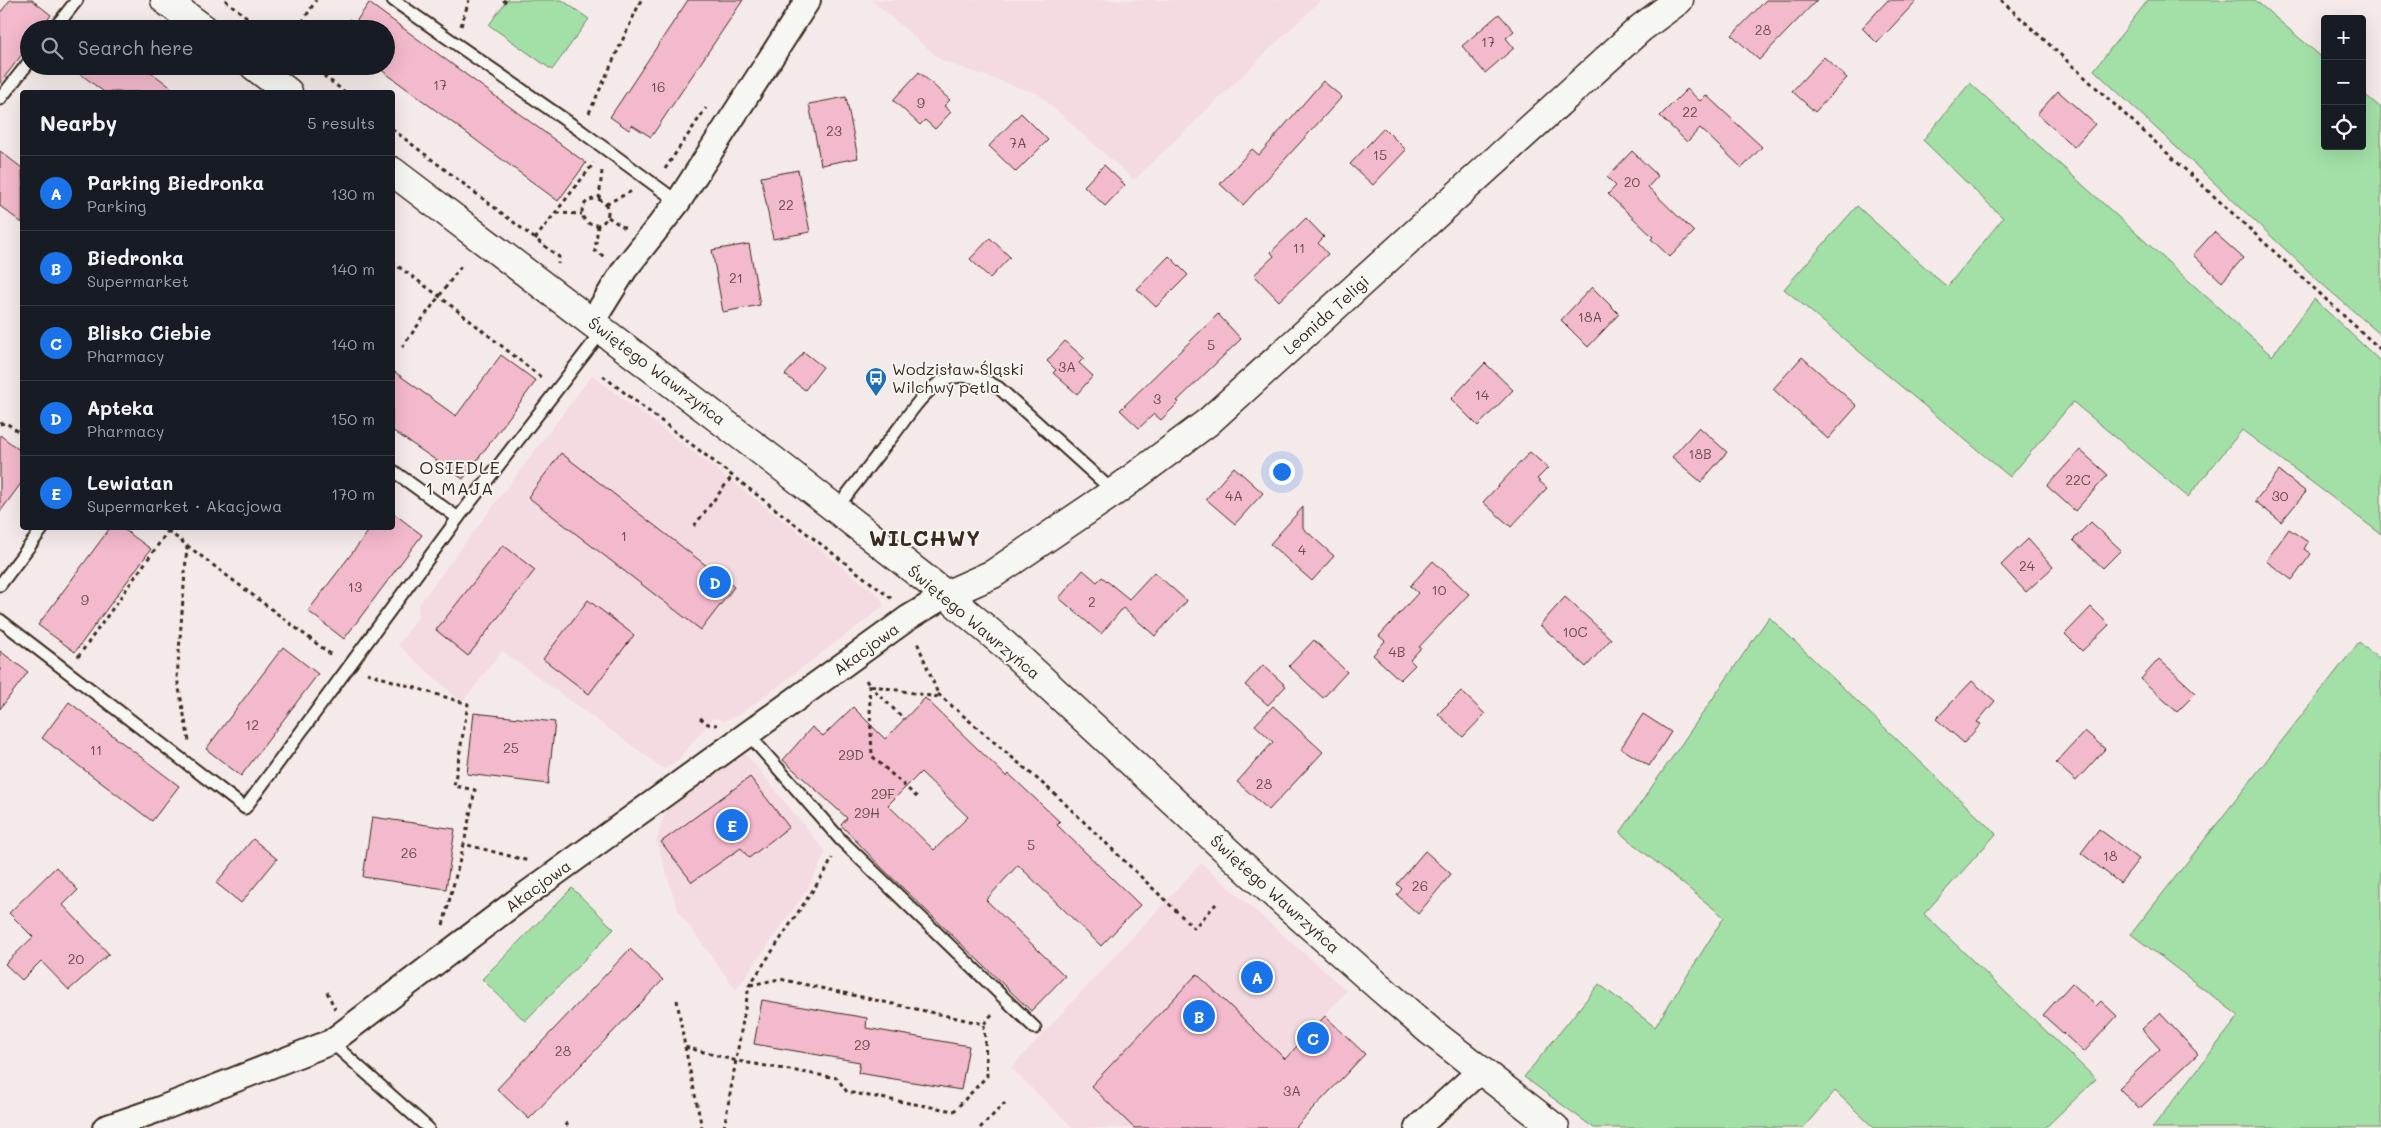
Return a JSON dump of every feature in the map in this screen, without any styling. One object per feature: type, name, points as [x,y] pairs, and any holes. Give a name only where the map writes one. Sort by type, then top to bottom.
[{"type":"street","points":[[165,0],[192,20]]},
{"type":"street","points":[[598,326],[625,269],[678,202],[808,0]]},
{"type":"street","name":"Leonida Teligi","points":[[946,596],[993,574],[1114,492],[1208,422],[1641,28],[1679,0]]},
{"type":"street","points":[[266,75],[285,90]]},
{"type":"street","name":"Świętego Wawrzyńca","points":[[395,173],[836,508],[946,596],[1005,645],[1268,888],[1430,1031],[1555,1128]]},
{"type":"street","name":"Akacjowa","points":[[105,1128],[160,1109],[331,1042],[517,902],[748,734],[908,618],[946,596]]},
{"type":"street","points":[[1417,1128],[1480,1070]]},
{"type":"lane","points":[[61,20],[77,0]]},
{"type":"lane","points":[[393,0],[581,130],[678,202]]},
{"type":"lane","points":[[0,99],[20,73]]},
{"type":"lane","points":[[0,620],[245,808],[598,326]]},
{"type":"lane","points":[[836,508],[917,404],[941,382],[957,377],[971,376],[986,380],[999,388],[1114,492]]},
{"type":"lane","points":[[395,472],[458,518]]},
{"type":"lane","points":[[0,584],[41,530]]},
{"type":"lane","points":[[748,734],[840,839],[1035,1028]]},
{"type":"lane","points":[[331,1042],[428,1128]]},
{"type":"path","points":[[225,0],[251,20]]},
{"type":"path","points":[[304,20],[316,0]]},
{"type":"path","points":[[456,44],[469,0]]},
{"type":"path","points":[[581,130],[640,0]]},
{"type":"path","points":[[2000,0],[2381,350]]},
{"type":"path","points":[[323,75],[342,90]]},
{"type":"path","points":[[395,131],[559,257],[556,272]]},
{"type":"path","points":[[535,239],[597,159]]},
{"type":"path","points":[[606,204],[640,187]]},
{"type":"path","points":[[598,225],[586,222],[582,214],[584,205],[590,200],[599,199],[606,204],[608,217],[626,229]]},
{"type":"path","points":[[555,213],[582,214]]},
{"type":"path","points":[[608,217],[598,225],[595,251],[608,259]]},
{"type":"path","points":[[622,237],[631,222]]},
{"type":"path","points":[[603,266],[612,251]]},
{"type":"path","points":[[395,264],[439,296],[542,378],[548,371]]},
{"type":"path","points":[[402,347],[462,265]]},
{"type":"path","points":[[603,376],[897,603]]},
{"type":"path","points":[[0,424],[6,423],[20,433]]},
{"type":"path","points":[[694,526],[733,475]]},
{"type":"path","points":[[68,672],[169,530]]},
{"type":"path","points":[[187,545],[177,678],[194,769]]},
{"type":"path","points":[[915,636],[938,694],[1056,795],[1194,928],[1216,904]]},
{"type":"path","points":[[862,674],[868,685],[904,719]]},
{"type":"path","points":[[868,685],[936,697],[938,694]]},
{"type":"path","points":[[868,685],[872,756],[919,798]]},
{"type":"path","points":[[700,718],[708,724],[724,726]]},
{"type":"path","points":[[724,1128],[749,986],[826,869],[840,839]]},
{"type":"path","points":[[441,930],[464,844],[538,864]]},
{"type":"path","points":[[749,986],[780,979],[984,1024]]},
{"type":"path","points":[[684,1047],[737,1061],[837,1078],[848,1092],[954,1111],[987,1076],[984,1024],[1005,999]]},
{"type":"path","points":[[677,1000],[684,1047],[702,1128]]},
{"type":"path","points":[[980,1128],[1005,1103]]},
{"type":"path","points":[[565,1123],[571,1128]]},
{"type":"shaded area","points":[[871,0],[1321,0],[1134,180],[1038,94],[942,61]]},
{"type":"shaded area","points":[[592,375],[801,534],[880,597],[884,606],[741,714],[724,721],[713,718],[678,760],[664,769],[502,651],[465,699],[458,699],[398,645],[417,619],[419,604]]},
{"type":"shaded area","points":[[745,753],[826,852],[807,890],[736,990],[678,911],[656,840],[666,811]]},
{"type":"shaded area","points":[[1201,863],[1347,991],[1219,1128],[1073,1128],[1011,1068]]},
{"type":"green space","points":[[507,0],[562,0],[589,19],[552,70],[489,25]]},
{"type":"green space","points":[[2148,0],[2255,0],[2321,57],[2321,150],[2366,150],[2366,95],[2381,108],[2381,335],[2321,283],[2094,70]]},
{"type":"green space","points":[[1970,83],[2272,356],[2314,299],[2381,362],[2381,534],[2242,430],[2188,497],[2073,402],[2010,477],[1784,289],[1857,206],[1947,287],[2003,218],[1923,140]]},
{"type":"green space","points":[[1769,617],[1996,834],[1924,914],[2096,1079],[2045,1128],[1874,1128],[1835,1091],[1803,1128],[1594,1128],[1524,1077],[1599,984],[1655,1027],[1724,917],[1620,833]]},
{"type":"green space","points":[[2359,642],[2381,661],[2381,1128],[2152,1128],[2239,1016],[2131,934]]},
{"type":"green space","points":[[572,888],[614,929],[525,1021],[482,979]]},
{"type":"building","points":[[10,0],[32,0],[51,15],[47,20],[20,20],[20,57],[0,83],[0,13]]},
{"type":"building","points":[[688,0],[743,0],[651,137],[632,125],[629,130],[610,117]]},
{"type":"building","points":[[1766,0],[1817,0],[1759,60],[1732,35]]},
{"type":"building","points":[[1888,0],[1917,0],[1877,43],[1862,28]]},
{"type":"building","points":[[369,3],[392,20],[357,20]]},
{"type":"building","points":[[1499,14],[1514,31],[1506,38],[1514,48],[1485,73],[1462,46]]},
{"type":"building","points":[[395,22],[586,163],[558,201],[388,75],[395,75]]},
{"type":"building","points":[[1824,57],[1847,78],[1815,112],[1792,91]]},
{"type":"building","points":[[919,72],[950,100],[944,106],[951,112],[935,129],[925,120],[920,125],[893,100]]},
{"type":"building","points":[[82,75],[155,75],[174,90],[101,90]]},
{"type":"building","points":[[1323,81],[1342,97],[1243,205],[1220,184],[1252,149],[1259,155]]},
{"type":"building","points":[[1687,89],[1700,101],[1706,95],[1762,147],[1742,168],[1700,128],[1687,142],[1660,116]]},
{"type":"building","points":[[2058,91],[2095,124],[2074,147],[2037,114]]},
{"type":"building","points":[[846,97],[858,158],[821,165],[809,104]]},
{"type":"building","points":[[1021,113],[1048,140],[1016,172],[989,146]]},
{"type":"building","points":[[1384,128],[1406,150],[1373,185],[1350,164]]},
{"type":"building","points":[[0,151],[20,166],[20,221],[0,206]]},
{"type":"building","points":[[1632,151],[1658,176],[1648,187],[1694,232],[1670,257],[1651,239],[1653,237],[1608,194],[1616,186],[1607,177]]},
{"type":"building","points":[[1104,165],[1125,185],[1105,206],[1084,186]]},
{"type":"building","points":[[798,170],[810,232],[773,239],[761,177]]},
{"type":"building","points":[[1306,218],[1324,237],[1318,243],[1328,254],[1279,301],[1254,275],[1274,256],[1271,252]]},
{"type":"building","points":[[2214,232],[2243,258],[2222,282],[2193,255]]},
{"type":"building","points":[[990,238],[1010,257],[990,278],[970,259]]},
{"type":"building","points":[[749,244],[760,305],[723,312],[712,250]]},
{"type":"building","points":[[1169,256],[1188,275],[1156,307],[1137,289]]},
{"type":"building","points":[[1592,287],[1619,314],[1588,347],[1561,320]]},
{"type":"building","points":[[1218,314],[1241,339],[1177,401],[1179,402],[1161,420],[1154,414],[1139,428],[1120,410]]},
{"type":"building","points":[[1065,341],[1084,358],[1079,363],[1093,376],[1077,394],[1053,373],[1056,370],[1047,361]]},
{"type":"building","points":[[804,352],[823,367],[805,390],[785,375]]},
{"type":"building","points":[[501,355],[536,381],[463,479],[395,432],[395,372],[456,416]]},
{"type":"building","points":[[1802,357],[1857,406],[1828,439],[1773,389]]},
{"type":"building","points":[[1485,363],[1513,390],[1478,426],[1451,399]]},
{"type":"building","points":[[1699,427],[1727,452],[1701,482],[1672,457]]},
{"type":"building","points":[[0,435],[20,450],[20,485],[0,512]]},
{"type":"building","points":[[2080,450],[2108,475],[2075,511],[2047,486]]},
{"type":"building","points":[[1530,452],[1548,468],[1537,479],[1547,488],[1511,527],[1483,502]]},
{"type":"building","points":[[561,453],[734,587],[701,630],[528,497]]},
{"type":"building","points":[[1234,467],[1263,493],[1235,524],[1206,499]]},
{"type":"building","points":[[2279,471],[2306,492],[2281,522],[2255,501]]},
{"type":"building","points":[[1303,507],[1303,528],[1334,556],[1312,581],[1270,544]]},
{"type":"building","points":[[395,514],[422,535],[344,639],[308,611],[369,530],[395,530]]},
{"type":"building","points":[[2091,522],[2121,550],[2103,568],[2073,540]]},
{"type":"building","points":[[2289,529],[2308,542],[2304,549],[2311,554],[2292,580],[2266,561]]},
{"type":"building","points":[[109,530],[125,530],[151,549],[75,652],[38,625]]},
{"type":"building","points":[[2028,539],[2053,567],[2026,592],[2001,565]]},
{"type":"building","points":[[503,545],[535,570],[468,656],[436,630]]},
{"type":"building","points":[[1433,561],[1469,594],[1419,647],[1421,648],[1410,660],[1415,665],[1400,680],[1373,655],[1385,641],[1379,636],[1418,593],[1410,586]]},
{"type":"building","points":[[1083,570],[1097,582],[1102,577],[1129,599],[1154,572],[1187,601],[1155,636],[1123,608],[1101,634],[1059,598]]},
{"type":"building","points":[[1565,597],[1611,639],[1586,667],[1540,625]]},
{"type":"building","points":[[588,600],[634,635],[589,694],[543,659]]},
{"type":"building","points":[[2091,607],[2109,625],[2082,651],[2065,634]]},
{"type":"building","points":[[1314,640],[1347,672],[1323,698],[1289,666]]},
{"type":"building","points":[[283,647],[318,674],[241,776],[206,749]]},
{"type":"building","points":[[0,651],[28,672],[0,709]]},
{"type":"building","points":[[2159,659],[2196,693],[2177,712],[2141,679]]},
{"type":"building","points":[[1263,665],[1286,686],[1268,705],[1245,685]]},
{"type":"building","points":[[1972,681],[1995,701],[1977,722],[1981,724],[1964,743],[1936,719]]},
{"type":"building","points":[[1461,691],[1485,714],[1463,737],[1438,714]]},
{"type":"building","points":[[925,698],[1007,777],[1009,774],[1060,822],[1057,825],[1140,905],[1101,946],[1018,865],[986,900],[1065,976],[1031,1011],[881,867],[841,825],[847,818],[783,760],[812,727],[823,736],[853,707],[885,739]],"holes":[[[921,772],[968,817],[934,850],[888,805]]]},
{"type":"building","points":[[69,702],[179,786],[152,821],[42,738]]},
{"type":"building","points":[[1273,706],[1323,752],[1269,810],[1237,782],[1273,742],[1255,725]]},
{"type":"building","points":[[474,713],[555,722],[548,784],[467,774]]},
{"type":"building","points":[[1643,714],[1671,732],[1649,766],[1621,748]]},
{"type":"building","points":[[2085,731],[2105,749],[2076,781],[2056,763]]},
{"type":"building","points":[[750,777],[789,827],[749,858],[741,848],[692,882],[661,842]]},
{"type":"building","points":[[372,817],[455,829],[446,889],[363,877]]},
{"type":"building","points":[[2099,829],[2139,859],[2120,883],[2081,853]]},
{"type":"building","points":[[253,839],[277,859],[241,903],[216,883]]},
{"type":"building","points":[[1425,851],[1451,874],[1418,914],[1397,895],[1402,889],[1397,884]]},
{"type":"building","points":[[56,867],[78,890],[63,905],[109,954],[69,990],[41,961],[22,980],[5,964],[33,937],[9,913]]},
{"type":"building","points":[[630,949],[663,980],[529,1119],[497,1089]]},
{"type":"building","points":[[1197,974],[1285,1059],[1325,1016],[1365,1054],[1295,1128],[1134,1128],[1091,1086]]},
{"type":"building","points":[[2072,983],[2096,1006],[2101,1001],[2117,1016],[2084,1052],[2043,1015]]},
{"type":"building","points":[[762,1000],[867,1018],[866,1028],[969,1046],[961,1090],[858,1073],[860,1062],[754,1044]]},
{"type":"building","points":[[2160,1013],[2198,1054],[2139,1109],[2119,1088],[2160,1049],[2142,1029]]},
{"type":"place","name":"Wodzisław Śląski Wilchwy pętla","points":[[876,397]]},
{"type":"place","name":"Apteka","points":[[715,582]]},
{"type":"place","name":"Lewiatan","points":[[732,825]]},
{"type":"place","name":"Parking Biedronka","points":[[1257,977]]},
{"type":"place","name":"Biedronka","points":[[1199,1016]]},
{"type":"place","name":"Blisko Ciebie","points":[[1313,1038]]},
{"type":"district","name":"OSIEDLE 1 MAJA","points":[[460,478]]},
{"type":"district","name":"WILCHWY","points":[[925,539]]}]
